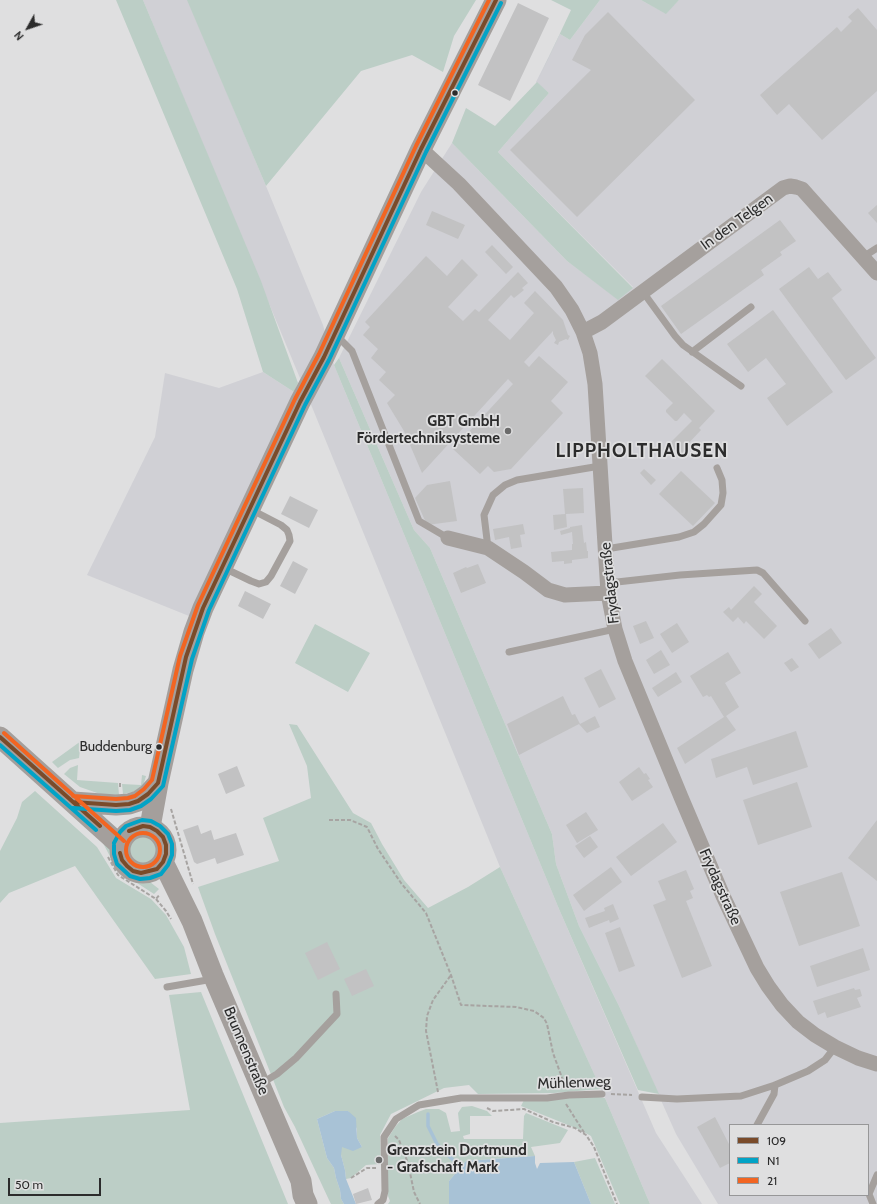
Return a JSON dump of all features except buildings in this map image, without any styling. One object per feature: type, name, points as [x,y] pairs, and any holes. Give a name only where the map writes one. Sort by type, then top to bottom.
[{"type":"street","points":[[150,827],[158,783],[186,657],[203,608],[300,402],[335,333],[421,149],[496,0]]},
{"type":"street","name":"Frydagstraße","points":[[421,149],[459,184],[556,287],[572,310],[583,332],[590,353],[595,384],[608,588],[615,629],[626,661],[676,784],[723,896],[757,968],[782,1005],[798,1022],[814,1035],[858,1058],[877,1064]]},
{"type":"street","name":"In den Telgen","points":[[583,332],[602,322],[783,188],[790,186],[802,190],[877,273]]},
{"type":"street","points":[[448,538],[488,548],[548,590],[565,595],[608,588]]},
{"type":"street","points":[[0,737],[119,844],[122,860],[133,871],[141,873],[156,867],[166,854],[166,845],[163,838],[157,831],[150,827],[143,826],[136,828],[119,844]]},
{"type":"street","points":[[73,802],[116,805],[129,804],[138,801],[148,794],[158,783]]},
{"type":"street","name":"Brunnenstraße","points":[[156,867],[176,881],[215,979],[301,1181],[307,1204]]},
{"type":"street","name":"Brunnenstraße","points":[[301,1181],[310,1192],[316,1204]]},
{"type":"lane","points":[[863,257],[877,248]]},
{"type":"lane","points":[[643,292],[675,336],[692,352],[741,386]]},
{"type":"lane","points":[[692,352],[751,307]]},
{"type":"lane","points":[[335,333],[352,351],[419,522],[448,538]]},
{"type":"lane","points":[[488,548],[484,515],[493,495],[505,486],[517,480],[600,466]]},
{"type":"lane","points":[[606,549],[678,537],[694,532],[704,524],[721,505],[723,494],[722,480],[717,468]]},
{"type":"lane","points":[[222,567],[250,581],[259,584],[266,582],[271,576],[290,542],[287,530],[282,525],[249,509]]},
{"type":"lane","points":[[608,588],[680,576],[757,570],[762,573],[806,621]]},
{"type":"lane","points":[[509,652],[615,629]]},
{"type":"lane","points":[[167,987],[215,979]]},
{"type":"lane","points":[[260,1084],[277,1074],[296,1058],[337,1014],[336,994]]},
{"type":"lane","points":[[642,1097],[677,1099],[740,1096],[775,1085],[808,1071],[825,1060],[835,1047]]},
{"type":"lane","points":[[758,1124],[774,1094],[775,1085]]},
{"type":"lane","name":"Mühlenweg","points":[[378,1204],[383,1200],[385,1191],[384,1137],[396,1118],[419,1105],[461,1098],[547,1098],[569,1095],[602,1094]]},
{"type":"lane","points":[[873,1204],[869,1194],[877,1175]]},
{"type":"path","points":[[329,820],[350,820],[367,828],[378,849],[400,883],[426,913],[451,975],[461,1005],[516,1007],[534,1011],[544,1018],[547,1024],[553,1053],[569,1095]]},
{"type":"path","points":[[119,844],[118,875],[156,899],[176,881]]},
{"type":"path","points":[[439,1101],[426,1031],[427,1016],[433,1000],[451,975]]},
{"type":"path","name":"Mühlenweg","points":[[602,1094],[642,1097]]},
{"type":"path","points":[[560,1096],[573,1113],[594,1147],[617,1204]]},
{"type":"path","points":[[478,1097],[478,1104],[493,1111],[524,1109],[553,1122],[575,1128],[586,1135]]},
{"type":"path","points":[[389,1129],[399,1140],[408,1163],[414,1192],[420,1204]]},
{"type":"path","points":[[351,1178],[367,1168],[375,1168],[384,1171]]},
{"type":"path","points":[[364,1170],[365,1175]]},
{"type":"shaded area","points":[[116,0],[143,0],[261,281],[298,383],[294,392],[263,372],[237,289]]},
{"type":"shaded area","points":[[143,0],[188,0],[323,325],[334,365],[559,909],[656,1133],[702,1204],[650,1204],[605,1098],[500,867],[312,407]]},
{"type":"shaded area","points":[[187,0],[476,0],[454,36],[443,72],[412,55],[361,71],[266,186]]},
{"type":"shaded area","points":[[551,0],[600,0],[570,40],[560,34],[537,82],[571,10]]},
{"type":"shaded area","points":[[600,0],[641,0],[665,13],[679,0],[877,0],[877,1204],[718,1204],[676,1134],[619,1006],[579,926],[556,864],[552,834],[430,548],[414,530],[339,358],[421,192],[452,143],[567,261],[618,299],[633,287],[498,152],[549,93],[536,82],[560,34],[570,40]]},
{"type":"shaded area","points":[[641,0],[679,0],[666,14]]},
{"type":"shaded area","points":[[537,82],[549,93],[498,152],[633,288],[618,300],[567,261],[452,143],[466,108],[495,126]]},
{"type":"shaded area","points":[[339,358],[414,530],[430,548],[552,834],[556,864],[579,926],[619,1006],[659,1094],[638,1090],[559,909],[334,365]]},
{"type":"shaded area","points":[[263,372],[294,392],[189,616],[87,575],[155,437],[165,373],[219,388]]},
{"type":"shaded area","points":[[315,624],[370,653],[348,692],[295,663]]},
{"type":"shaded area","points":[[289,724],[297,725],[353,813],[371,823],[404,880],[428,908],[468,887],[500,867],[601,1089],[554,1093],[478,1094],[469,1085],[444,1088],[391,1114],[380,1135],[381,1164],[366,1165],[351,1178],[346,1179],[341,1155],[341,1147],[362,1147],[357,1138],[357,1129],[348,1111],[335,1111],[317,1119],[327,1158],[334,1168],[341,1199],[344,1204],[331,1204],[284,1107],[215,934],[198,887],[279,861],[263,818],[311,798],[307,766]]},
{"type":"shaded area","points":[[81,741],[79,758],[70,760],[58,768],[52,762]]},
{"type":"shaded area","points":[[78,765],[77,780],[118,783],[119,795],[100,794],[80,787],[64,774],[70,768]]},
{"type":"shaded area","points":[[142,775],[146,776],[144,783],[140,788],[133,792],[123,794],[122,784],[141,785]]},
{"type":"shaded area","points":[[35,791],[97,847],[116,878],[151,899],[166,915],[184,947],[191,974],[155,979],[75,866],[9,893],[0,903],[0,851],[17,818],[22,802]]},
{"type":"shaded area","points":[[144,833],[156,838],[161,850],[156,862],[144,867],[132,862],[127,850],[132,838]]},
{"type":"shaded area","points":[[103,843],[113,847],[115,859],[122,871],[132,878],[150,882],[159,889],[154,894],[117,870]]},
{"type":"shaded area","points":[[201,992],[288,1204],[0,1204],[0,1123],[190,1110],[169,995]]},
{"type":"shaded area","points":[[591,1096],[605,1098],[650,1204],[620,1204],[591,1136],[578,1129],[521,1106],[524,1100]]},
{"type":"shaded area","points":[[472,1106],[487,1111],[492,1116],[470,1116],[470,1134],[463,1136],[464,1139],[523,1139],[524,1116],[526,1113],[568,1130],[560,1143],[531,1147],[535,1156],[466,1161],[449,1181],[449,1204],[388,1204],[390,1201],[388,1196],[388,1138],[395,1127],[402,1119],[418,1112],[426,1109],[439,1109],[446,1113],[451,1132],[460,1131],[458,1113],[462,1107]]},
{"type":"shaded area","points":[[595,1158],[615,1204],[591,1204],[574,1162]]},
{"type":"water","points":[[335,1111],[348,1111],[356,1118],[357,1138],[362,1147],[353,1151],[342,1147],[341,1155],[346,1179],[356,1204],[344,1204],[341,1199],[334,1168],[327,1158],[317,1119]]},
{"type":"water","points":[[535,1156],[537,1169],[540,1163],[574,1162],[591,1204],[449,1204],[449,1181],[466,1161]]},
{"type":"waterway","points":[[428,1114],[428,1126],[437,1144],[460,1167]]},
{"type":"transit line","name":"21","points":[[73,796],[116,799],[128,798],[135,796],[152,780],[180,656],[198,605],[295,399],[319,354],[416,146],[489,0]]},
{"type":"transit line","name":"109","points":[[73,802],[116,805],[129,804],[138,801],[148,794],[158,783],[186,657],[203,608],[300,402],[324,357],[421,149],[496,0]]},
{"type":"transit line","name":"N1","points":[[73,808],[116,811],[130,810],[141,806],[151,799],[163,786],[192,659],[209,610],[305,405],[329,360],[426,152],[501,3]]},
{"type":"transit line","name":"21","points":[[4,733],[124,841]]},
{"type":"transit line","name":"109","points":[[0,737],[100,826]]},
{"type":"transit line","name":"N1","points":[[0,745],[96,830]]},
{"type":"transit line","name":"N1","points":[[114,843],[120,832],[126,826],[142,820],[151,821],[160,826],[168,834],[172,844],[172,855],[168,865],[161,874],[150,878],[140,879],[130,876],[117,864],[114,854],[114,845]]},
{"type":"transit line","name":"109","points":[[120,853],[122,860],[127,866],[133,871],[141,873],[157,869],[163,862],[166,854],[166,845],[163,837],[157,831],[150,827],[143,826],[129,831]]},
{"type":"transit line","name":"21","points":[[140,833],[146,833],[150,834],[157,840],[160,850],[159,857],[153,864],[146,867],[140,867],[136,866],[129,860],[126,853],[126,847],[127,843],[133,836],[140,833]]},
{"type":"place","name":"GBT GmbH Fördertechniksysteme","points":[[508,431]]},
{"type":"place","name":"Buddenburg","points":[[159,747]]},
{"type":"place","name":"Grenzstein Dortmund - Grafschaft Mark","points":[[379,1160]]},
{"type":"district","name":"LIPPHOLTHAUSEN","points":[[642,451]]}]
